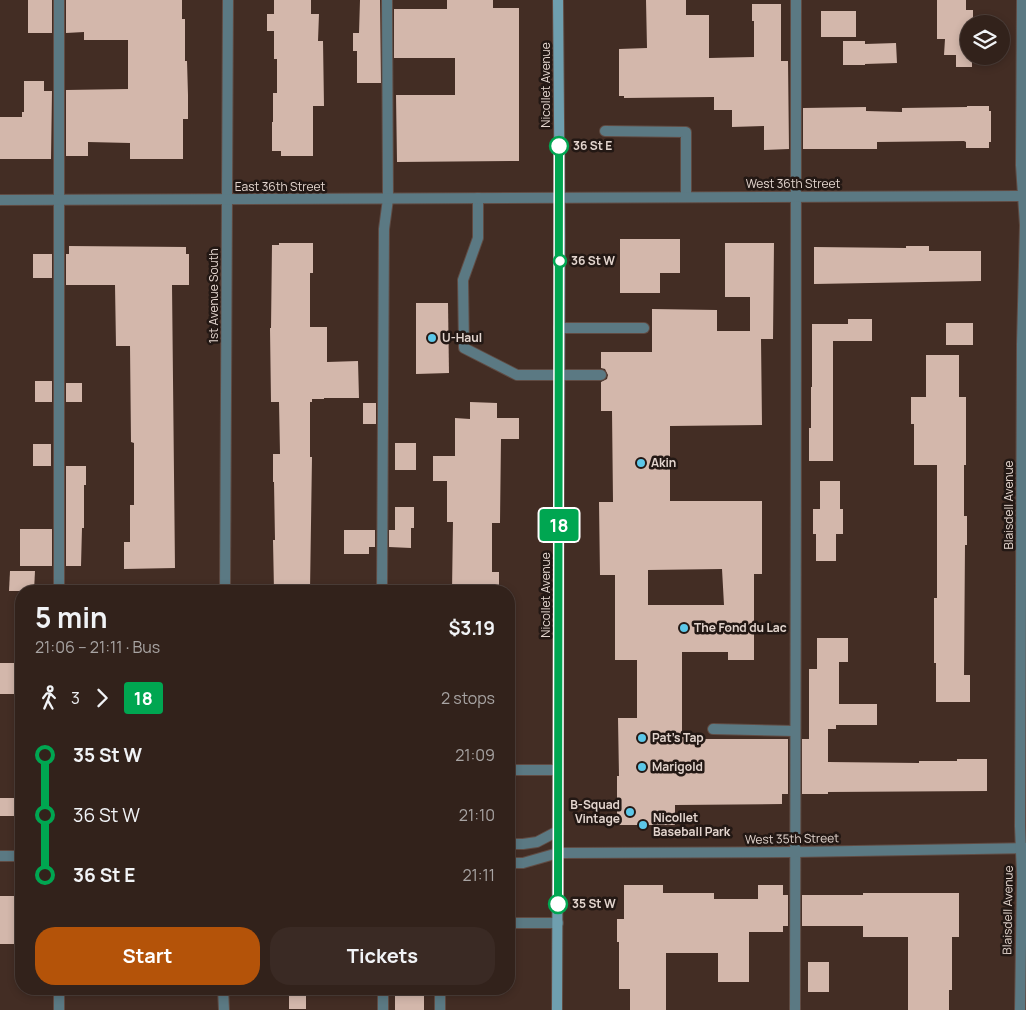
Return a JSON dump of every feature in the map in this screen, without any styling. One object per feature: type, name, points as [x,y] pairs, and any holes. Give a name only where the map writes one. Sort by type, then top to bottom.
[{"type":"main road","name":"Nicollet Avenue","points":[[557,1010],[560,197],[558,0]]},
{"type":"street","points":[[59,0],[59,585]]},
{"type":"street","name":"1st Avenue South","points":[[224,585],[228,0]]},
{"type":"street","points":[[382,585],[384,229],[388,199],[387,0]]},
{"type":"street","points":[[795,1010],[796,0]]},
{"type":"street","name":"Blaisdell Avenue","points":[[1020,1010],[1024,848],[1020,806],[1022,344],[1025,225],[1021,165],[1022,0]]},
{"type":"street","points":[[605,131],[686,132],[686,197]]},
{"type":"street","name":"West 36th Street","points":[[560,197],[1024,196]]},
{"type":"street","name":"East 36th Street","points":[[0,200],[560,197]]},
{"type":"street","points":[[478,198],[478,238],[463,280],[464,348],[518,375],[601,374]]},
{"type":"street","points":[[559,328],[644,328]]},
{"type":"street","points":[[713,729],[794,731]]},
{"type":"street","points":[[515,770],[558,770]]},
{"type":"street","points":[[515,844],[537,842],[558,831]]},
{"type":"street","name":"West 35th Street","points":[[515,863],[523,863],[558,853],[795,852],[1024,848]]},
{"type":"street","points":[[0,856],[15,856]]},
{"type":"street","points":[[515,923],[558,923]]},
{"type":"street","points":[[59,995],[59,1010]]},
{"type":"street","points":[[223,995],[224,1010]]},
{"type":"street","points":[[383,995],[383,1010]]},
{"type":"street","points":[[440,995],[440,1010]]},
{"type":"building","points":[[28,0],[52,0],[52,33],[28,33]]},
{"type":"building","points":[[66,0],[182,0],[182,19],[185,19],[185,61],[187,61],[188,95],[188,119],[183,119],[183,159],[130,159],[130,143],[88,142],[88,156],[66,156],[66,90],[128,89],[128,40],[84,40],[84,32],[66,33]]},
{"type":"building","points":[[274,0],[311,0],[311,14],[319,14],[318,41],[323,41],[324,106],[313,106],[313,156],[281,156],[281,151],[272,151],[273,93],[277,93],[277,59],[274,59],[274,31],[267,31],[267,14],[274,14]]},
{"type":"building","points":[[360,0],[380,0],[381,83],[357,83],[357,51],[353,51],[353,33],[359,33]]},
{"type":"building","points":[[447,0],[493,0],[493,8],[519,8],[519,161],[397,162],[396,95],[455,95],[455,58],[394,58],[394,9],[447,9]]},
{"type":"building","points":[[646,0],[686,0],[686,15],[709,15],[709,58],[754,57],[752,4],[781,4],[781,61],[788,61],[789,149],[764,150],[764,126],[732,127],[732,110],[714,110],[714,97],[624,98],[624,96],[619,96],[619,49],[647,48]]},
{"type":"building","points":[[937,0],[966,0],[966,10],[973,10],[973,15],[960,15],[960,65],[972,65],[972,67],[956,67],[956,55],[944,55],[945,39],[937,39]]},
{"type":"building","points":[[821,11],[856,11],[856,37],[821,37]]},
{"type":"building","points":[[843,41],[865,41],[865,44],[896,43],[897,63],[843,65]]},
{"type":"building","points":[[24,81],[44,81],[44,91],[52,91],[51,159],[0,159],[0,117],[22,117],[22,112],[24,112]]},
{"type":"building","points":[[989,106],[989,111],[991,111],[991,142],[989,142],[989,148],[966,148],[966,142],[964,141],[877,142],[877,149],[803,149],[803,108],[866,107],[866,111],[902,112],[902,108]]},
{"type":"building","points":[[620,239],[680,239],[680,273],[660,273],[660,293],[620,293]]},
{"type":"building","points":[[279,243],[313,243],[313,273],[310,273],[310,327],[327,327],[327,362],[358,361],[359,398],[324,398],[312,399],[312,402],[310,402],[310,457],[312,457],[310,585],[274,585],[273,454],[280,454],[279,402],[271,402],[270,328],[272,245],[279,245]]},
{"type":"building","points":[[725,243],[774,243],[773,339],[761,339],[762,425],[670,426],[670,501],[762,501],[762,574],[754,574],[754,660],[728,660],[728,652],[682,652],[682,736],[684,736],[684,739],[788,739],[788,794],[782,794],[782,804],[675,805],[675,825],[617,825],[617,776],[619,776],[618,718],[637,718],[637,660],[615,660],[615,575],[600,575],[599,502],[613,502],[612,411],[601,411],[601,382],[607,379],[608,375],[605,369],[601,368],[601,352],[652,352],[652,309],[717,310],[717,331],[750,331],[750,297],[725,297]],"holes":[[[722,569],[724,605],[648,605],[648,570]]]},
{"type":"building","points":[[69,246],[186,247],[186,254],[189,254],[189,285],[172,285],[175,568],[124,569],[124,542],[130,542],[130,505],[134,505],[134,443],[131,442],[130,346],[116,346],[115,285],[66,285],[66,254],[69,254]]},
{"type":"building","points":[[906,246],[929,246],[929,251],[981,251],[981,281],[814,284],[814,247],[906,248]]},
{"type":"building","points":[[33,254],[52,254],[52,278],[33,278]]},
{"type":"building","name":"U-Haul","points":[[416,303],[448,303],[449,373],[416,374]]},
{"type":"building","points":[[848,319],[872,319],[872,341],[833,341],[833,461],[809,461],[812,324],[848,324]]},
{"type":"building","points":[[946,323],[973,323],[973,345],[946,345]]},
{"type":"building","points":[[926,355],[959,355],[959,397],[966,397],[964,516],[967,516],[967,545],[965,545],[964,675],[970,675],[970,702],[936,702],[934,598],[937,598],[937,465],[914,465],[914,424],[911,424],[911,397],[926,397]]},
{"type":"building","points":[[35,381],[52,381],[52,402],[35,402]]},
{"type":"building","points":[[66,383],[82,383],[82,402],[66,402]]},
{"type":"building","points":[[470,402],[497,403],[497,418],[519,418],[519,439],[501,439],[500,523],[492,523],[492,572],[499,572],[499,585],[452,585],[453,522],[447,522],[447,481],[433,481],[433,456],[455,456],[455,418],[470,419]]},
{"type":"building","points":[[363,403],[376,403],[376,424],[363,424]]},
{"type":"building","points":[[395,443],[416,443],[416,470],[395,470]]},
{"type":"building","points":[[33,444],[51,444],[51,466],[33,466]]},
{"type":"building","points":[[66,466],[86,466],[81,566],[66,566]]},
{"type":"building","points":[[820,481],[840,481],[840,509],[843,509],[843,534],[836,534],[836,561],[816,561],[816,534],[813,534],[813,509],[820,509]]},
{"type":"building","points":[[395,507],[414,507],[414,528],[411,528],[411,548],[389,547],[389,530],[395,530]]},
{"type":"building","points":[[20,529],[52,529],[52,566],[20,566]]},
{"type":"building","points":[[344,530],[375,530],[375,547],[369,547],[369,554],[344,554]]},
{"type":"building","points":[[10,571],[35,571],[34,585],[15,585],[15,591],[9,591]]},
{"type":"building","points":[[817,638],[848,638],[848,662],[839,662],[839,704],[877,704],[877,725],[836,725],[836,729],[828,729],[828,762],[919,763],[919,761],[987,759],[987,791],[828,792],[828,794],[802,794],[802,739],[809,739],[809,669],[817,669]]},
{"type":"building","points":[[0,663],[15,663],[15,694],[0,694]]},
{"type":"building","points":[[0,798],[15,798],[15,816],[0,816]]},
{"type":"building","points":[[624,885],[663,885],[663,893],[714,893],[714,899],[758,899],[758,885],[783,885],[783,895],[788,895],[788,926],[783,926],[783,932],[749,932],[749,982],[718,982],[718,953],[666,953],[666,1010],[630,1010],[630,989],[619,989],[617,919],[624,919]]},
{"type":"building","points":[[863,893],[959,893],[959,937],[952,937],[952,990],[949,990],[949,1010],[908,1010],[908,937],[863,937],[863,926],[802,926],[802,895],[863,895]]},
{"type":"building","points":[[0,896],[15,896],[15,944],[0,944]]},
{"type":"building","points":[[808,962],[829,962],[829,992],[808,992]]},
{"type":"building","points":[[289,995],[306,995],[306,1009],[289,1009]]},
{"type":"building","points":[[395,995],[424,995],[424,1010],[395,1010]]},
{"type":"bus line","name":"18","points":[[558,904],[559,146]]},
{"type":"place","name":"36 St E","points":[[559,146]]},
{"type":"place","name":"36 St W","points":[[560,261]]},
{"type":"place","name":"U-Haul","points":[[432,338]]},
{"type":"place","name":"Akin","points":[[641,463]]},
{"type":"place","name":"The Fond du Lac","points":[[684,628]]},
{"type":"place","name":"Pat's Tap","points":[[642,738]]},
{"type":"place","name":"Marigold","points":[[642,767]]},
{"type":"place","name":"B-Squad Vintage","points":[[630,812]]},
{"type":"place","name":"Nicollet Baseball Park","points":[[643,825]]},
{"type":"place","name":"35 St W","points":[[558,904]]}]
